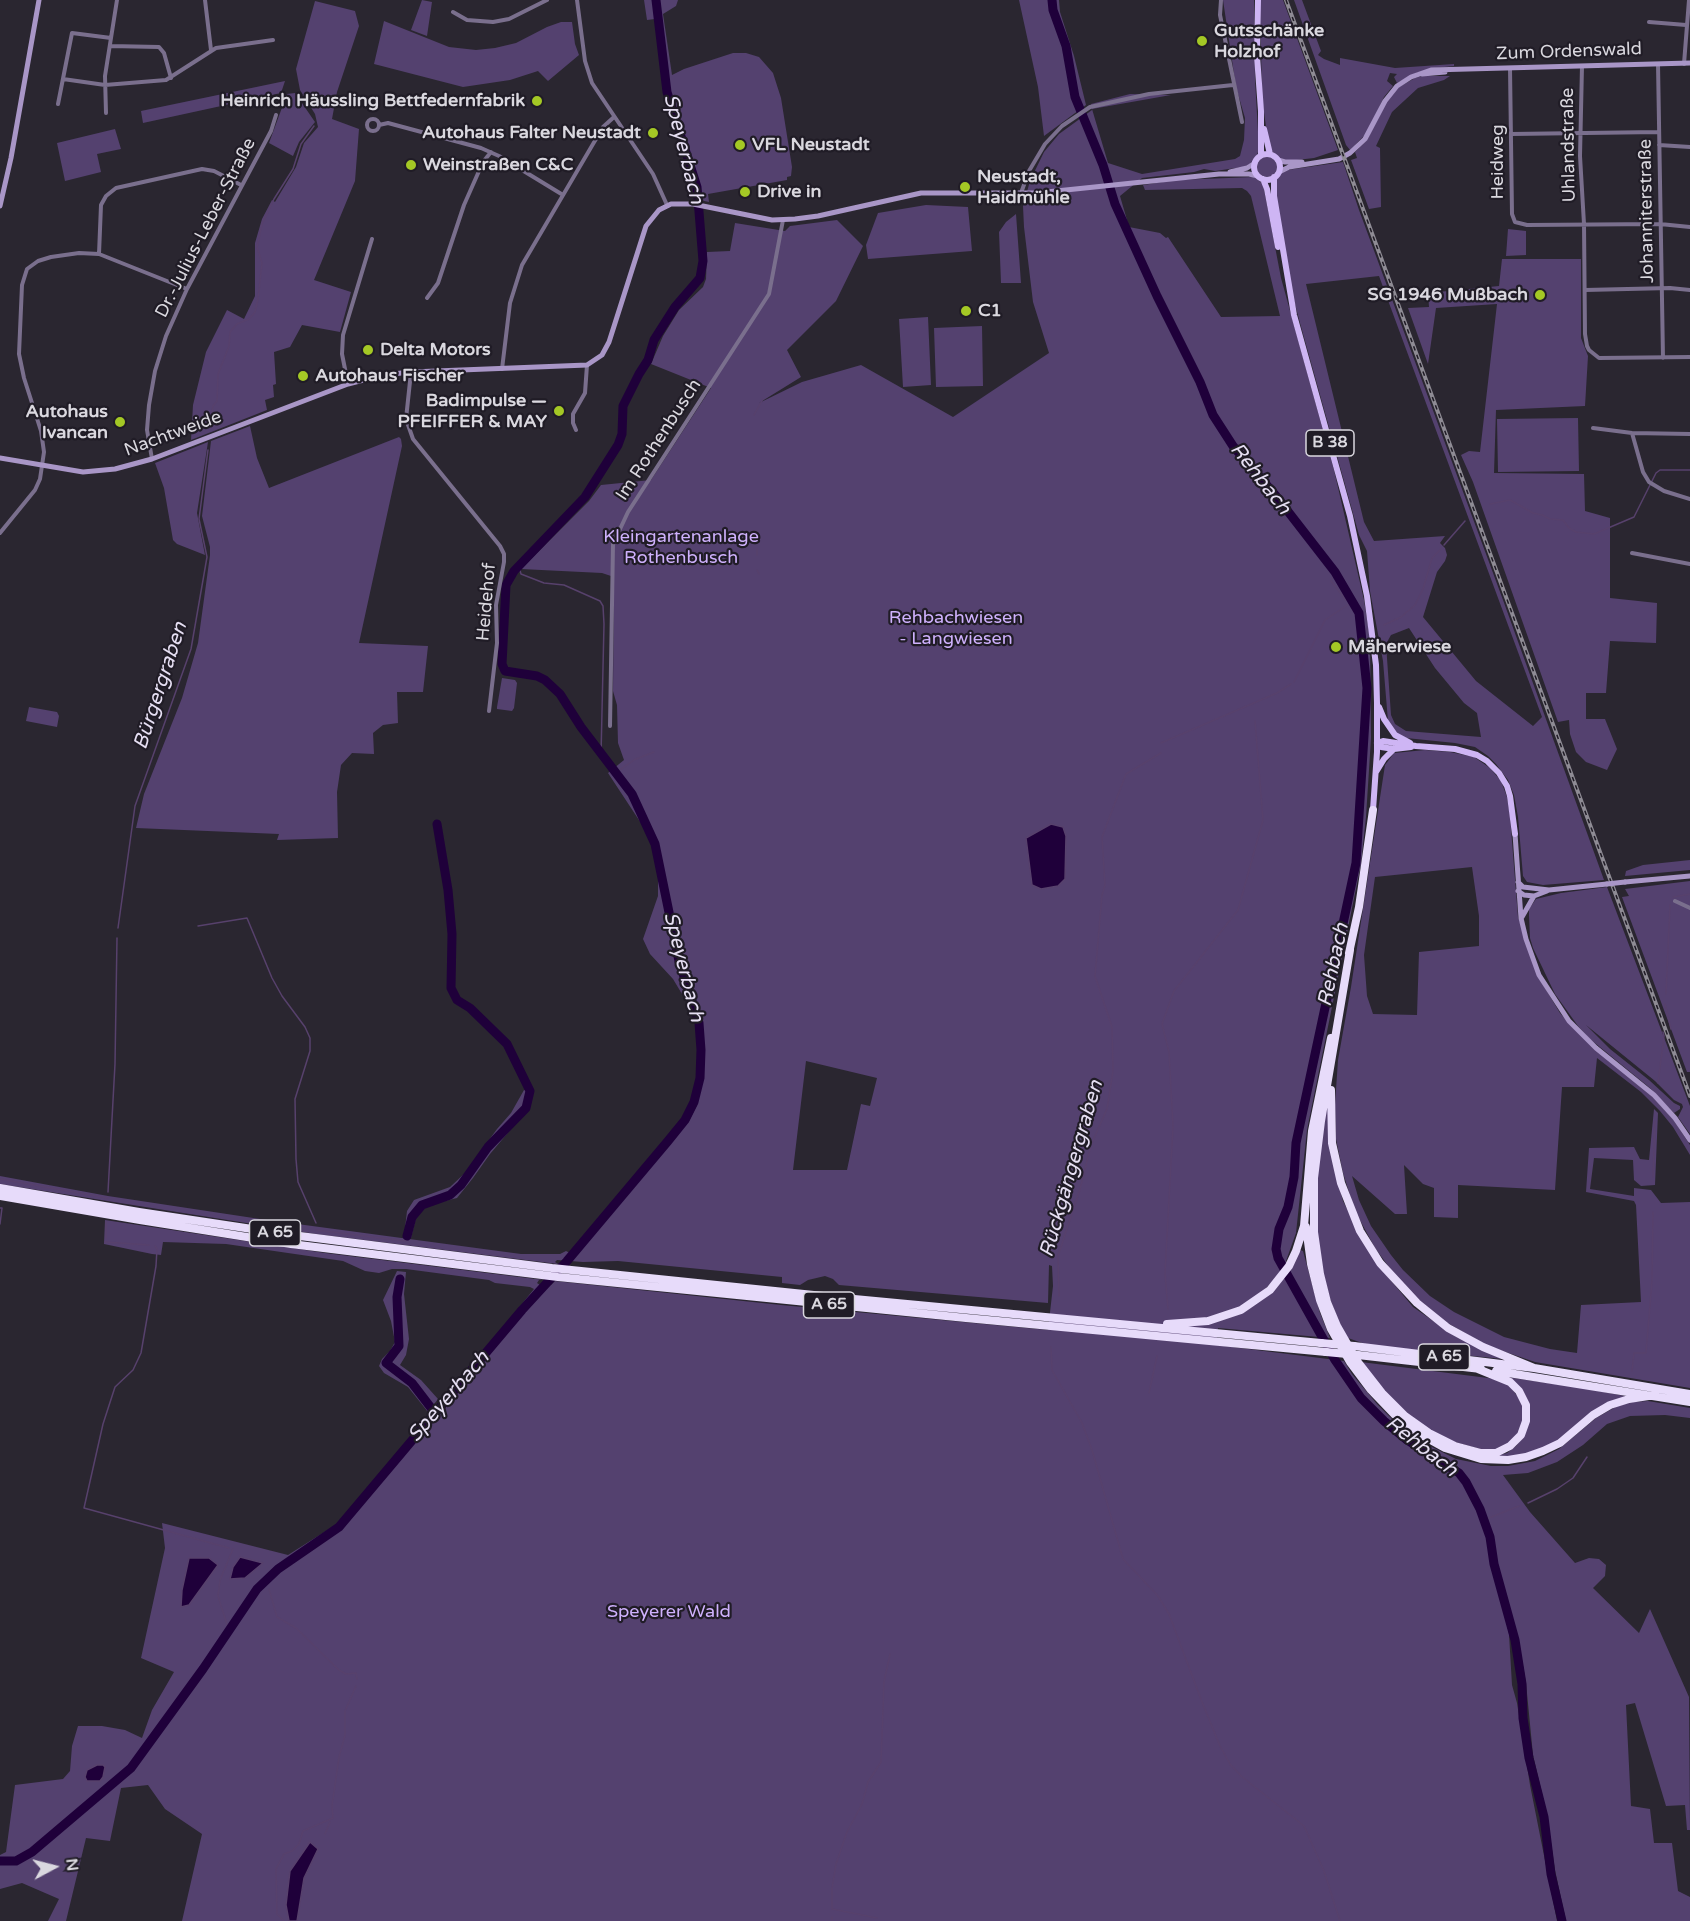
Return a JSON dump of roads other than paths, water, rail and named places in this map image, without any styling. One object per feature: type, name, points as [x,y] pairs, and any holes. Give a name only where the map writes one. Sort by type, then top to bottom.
[{"type":"highway","name":"B 38","points":[[1332,1061],[1359,908],[1373,810]]},
{"type":"highway","points":[[1142,1326],[1200,1322],[1225,1316],[1256,1301],[1281,1278],[1289,1266],[1302,1234],[1312,1131],[1350,950]]},
{"type":"highway","points":[[1332,1061],[1330,1116],[1337,1170],[1350,1209],[1373,1252],[1407,1294],[1437,1320],[1477,1344],[1534,1368]]},
{"type":"highway","points":[[1332,1061],[1316,1158],[1313,1204],[1320,1274],[1337,1326],[1373,1383],[1398,1410],[1413,1422],[1455,1446],[1481,1453],[1496,1453],[1510,1446],[1521,1435],[1526,1421],[1526,1405],[1519,1391],[1510,1382],[1478,1369]]},
{"type":"highway","name":"A 65","points":[[0,1188],[292,1235],[564,1270],[1102,1326],[1478,1369],[1690,1402]]},
{"type":"highway","name":"A 65","points":[[0,1196],[140,1221],[291,1244],[558,1277],[1102,1326]]},
{"type":"highway","points":[[1306,1209],[1308,1245],[1314,1277],[1322,1306],[1337,1341],[1357,1373],[1378,1399],[1401,1421],[1436,1444],[1463,1455],[1481,1459],[1499,1461],[1526,1457],[1543,1452],[1560,1443],[1593,1415],[1610,1405],[1655,1395]]},
{"type":"highway","name":"A 65","points":[[1118,1328],[1142,1326],[1354,1346],[1534,1368],[1690,1394]]},
{"type":"main road","points":[[1258,0],[1261,155],[1255,163],[1255,171],[1260,177],[1276,175],[1280,166],[1278,160],[1270,154],[1261,111]]},
{"type":"main road","points":[[1261,155],[1270,154]]},
{"type":"main road","name":"B 38","points":[[1276,175],[1273,190],[1289,291]]},
{"type":"main road","name":"B 38","points":[[1260,177],[1267,189],[1280,259],[1360,558],[1373,644],[1377,703],[1373,810]]},
{"type":"main road","name":"B 38","points":[[1377,703],[1395,735],[1416,746]]},
{"type":"main road","name":"B 38","points":[[1377,743],[1383,741],[1455,749],[1482,758],[1493,766],[1504,779],[1510,796],[1515,834]]},
{"type":"main road","name":"B 38","points":[[1377,743],[1381,747],[1394,749],[1416,746]]},
{"type":"main road","points":[[1376,772],[1394,749]]},
{"type":"street","points":[[0,206],[11,158],[39,0]]},
{"type":"street","points":[[106,113],[105,85],[117,0]]},
{"type":"street","points":[[205,0],[211,50]]},
{"type":"street","points":[[453,12],[467,20],[493,22],[509,19],[547,0]]},
{"type":"street","points":[[578,0],[586,69],[592,83],[653,174],[667,205]]},
{"type":"street","points":[[1221,0],[1220,15],[1242,122]]},
{"type":"street","points":[[1687,64],[1686,25],[1689,0]]},
{"type":"street","points":[[1649,22],[1686,25]]},
{"type":"street","points":[[58,104],[72,33],[111,38]]},
{"type":"street","points":[[63,79],[105,85],[134,84],[171,78],[211,50],[224,46],[273,40]]},
{"type":"street","points":[[110,46],[159,47],[164,53],[171,78]]},
{"type":"street","name":"Johanniterstraße","points":[[1658,64],[1663,358]]},
{"type":"street","name":"Zum Ordenswald","points":[[1276,175],[1289,167],[1340,159],[1358,147],[1365,139],[1392,91],[1403,82],[1420,74],[1435,74],[1449,70],[1687,64]]},
{"type":"street","name":"Uhlandstraße","points":[[1582,66],[1580,133],[1586,341],[1589,350],[1594,355],[1605,358],[1663,358]]},
{"type":"street","name":"Heidweg","points":[[1510,68],[1512,214],[1515,222],[1527,225],[1584,225]]},
{"type":"street","points":[[1021,193],[1029,171],[1045,144],[1062,126],[1084,110],[1138,96],[1233,85]]},
{"type":"street","name":"Dr.-Julius-Leber-Straße","points":[[152,459],[147,430],[151,390],[166,336],[187,289],[271,131],[276,115]]},
{"type":"street","points":[[502,369],[510,303],[515,282],[562,195],[603,127],[614,117]]},
{"type":"street","points":[[379,124],[388,123],[490,152],[562,195]]},
{"type":"street","points":[[1511,134],[1659,132]]},
{"type":"street","points":[[1659,146],[1690,147]]},
{"type":"street","points":[[427,298],[438,283],[464,205],[483,162],[490,152]]},
{"type":"street","name":"Zum Ordenswald","points":[[1278,160],[1287,163],[1319,162]]},
{"type":"street","points":[[1219,174],[1247,168],[1255,163]]},
{"type":"street","points":[[99,254],[101,205],[106,196],[116,188],[202,170],[214,171],[241,185]]},
{"type":"street","points":[[576,430],[573,414],[585,393],[586,365],[598,359],[606,349],[643,233],[654,214],[667,205],[693,204],[772,220],[783,220],[818,216],[921,193],[1021,193],[1219,174],[1247,174],[1260,177]]},
{"type":"street","name":"Im Rothenbusch","points":[[610,726],[613,544],[628,512],[769,294],[783,220]]},
{"type":"street","points":[[1584,225],[1690,226]]},
{"type":"street","points":[[348,384],[342,354],[343,335],[372,239]]},
{"type":"street","points":[[0,533],[35,490],[40,480],[42,465],[43,437],[24,378],[20,354],[24,276],[32,265],[45,258],[79,253],[99,254],[187,289]]},
{"type":"street","points":[[1585,290],[1690,290]]},
{"type":"street","points":[[1663,358],[1690,357]]},
{"type":"street","name":"Nachtweide","points":[[0,458],[88,472],[127,467],[348,384],[383,375],[586,365]]},
{"type":"street","name":"Heidehof","points":[[411,372],[406,419],[413,439],[500,546],[504,554],[496,605],[497,643],[489,711]]},
{"type":"street","points":[[1593,428],[1690,434]]},
{"type":"street","points":[[1632,432],[1643,471],[1651,484],[1664,491],[1690,499]]},
{"type":"street","points":[[1632,553],[1690,564]]},
{"type":"street","name":"B 38","points":[[1515,834],[1518,881],[1521,889]]},
{"type":"street","points":[[1521,889],[1549,890],[1690,876]]},
{"type":"street","points":[[1521,889],[1524,895],[1534,896],[1549,890]]},
{"type":"street","points":[[1521,889],[1521,918],[1533,961],[1557,1005],[1569,1021],[1596,1048],[1654,1095],[1670,1112],[1690,1140]]},
{"type":"street","points":[[1521,918],[1534,896]]},
{"type":"street","points":[[1675,901],[1690,908]]},
{"type":"waterway","name":"Speyerbach","points":[[0,1861],[16,1861],[32,1852],[131,1768],[203,1669],[257,1589],[278,1569],[339,1527],[668,1141],[685,1120],[694,1102],[700,1078],[699,1023],[679,961],[655,844],[632,794],[581,727],[560,694],[545,680],[537,676],[505,671],[502,664],[506,585],[514,571],[585,497],[618,445],[622,434],[623,406],[648,360],[654,340],[675,307],[700,278],[703,261],[697,187],[667,92],[656,0]]},
{"type":"waterway","name":"Rehbach","points":[[1052,0],[1053,10],[1066,46],[1075,97],[1103,165],[1115,204],[1200,382],[1213,415],[1233,446],[1276,496],[1335,572],[1359,613],[1367,688],[1356,863],[1296,1143],[1294,1177],[1288,1207],[1279,1229],[1276,1249],[1278,1258],[1335,1360],[1361,1398],[1407,1440],[1459,1473],[1480,1509],[1490,1537],[1494,1564],[1515,1640],[1529,1758],[1544,1817],[1551,1874],[1562,1921]]},
{"type":"waterway","name":"Bürgergraben","points":[[211,424],[213,406],[217,401],[218,374],[229,346],[230,332],[237,324],[249,319],[255,312],[262,263],[257,247],[262,224],[274,199],[293,169],[301,144],[314,126]]},
{"type":"waterway","points":[[754,415],[763,399]]},
{"type":"waterway","name":"Bürgergraben","points":[[118,928],[135,806],[191,649],[207,557],[199,519],[208,450]]},
{"type":"waterway","points":[[1490,504],[1510,500],[1533,513],[1550,519],[1563,520],[1569,528],[1576,532],[1594,534],[1634,517],[1656,473],[1660,470],[1690,470]]},
{"type":"waterway","points":[[1444,545],[1465,521]]},
{"type":"waterway","points":[[757,549],[757,555]]},
{"type":"waterway","points":[[1384,625],[1401,617],[1415,605],[1423,589],[1432,558],[1440,550]]},
{"type":"waterway","points":[[519,567],[521,574],[544,583],[564,585],[600,601],[603,606],[601,755]]},
{"type":"waterway","points":[[757,570],[759,574]]},
{"type":"waterway","name":"Rückgängergraben","points":[[1335,572],[1331,581],[1346,600]]},
{"type":"waterway","name":"Rückgängergraben","points":[[1294,682],[1325,620],[1349,604]]},
{"type":"waterway","name":"Rehbach","points":[[1362,630],[1367,629]]},
{"type":"waterway","name":"Rückgängergraben","points":[[1161,743],[1277,693],[1291,684]]},
{"type":"waterway","points":[[1168,1309],[1165,1273],[1173,1126],[1169,1052],[1162,1024],[1174,991],[1238,910],[1263,820],[1255,721]]},
{"type":"waterway","points":[[617,772],[634,760],[654,752]]},
{"type":"waterway","name":"Rückgängergraben","points":[[1059,1296],[1058,1256],[1080,1189],[1091,1145],[1107,1109],[1113,1071],[1112,1027],[1095,976],[1102,895],[1105,885],[1102,837],[1126,774],[1161,753]]},
{"type":"waterway","points":[[407,1236],[412,1217],[422,1205],[450,1195],[461,1185],[488,1147],[526,1108],[530,1091],[507,1044],[470,1008],[457,1000],[451,988],[452,934],[448,890],[437,824]]},
{"type":"waterway","points":[[1673,897],[1690,894]]},
{"type":"waterway","points":[[1666,994],[1670,905]]},
{"type":"waterway","points":[[198,926],[247,918],[272,978],[310,1038],[310,1051],[295,1099],[296,1159],[298,1182],[316,1223]]},
{"type":"waterway","name":"Bürgergraben","points":[[108,1192],[115,1064],[117,938]]},
{"type":"waterway","points":[[1665,1004],[1671,1029]]},
{"type":"waterway","points":[[1658,1083],[1663,1032]]},
{"type":"waterway","points":[[1653,1177],[1655,1121]]},
{"type":"waterway","points":[[0,1179],[108,1198]]},
{"type":"waterway","points":[[0,1208],[2,1208],[0,1224]]},
{"type":"waterway","points":[[1632,1371],[1634,1353],[1646,1353],[1652,1281],[1653,1212]]},
{"type":"waterway","name":"Bürgergraben","points":[[106,1222],[106,1238]]},
{"type":"waterway","points":[[316,1230],[406,1241]]},
{"type":"waterway","name":"Bürgergraben","points":[[105,1242],[149,1245]]},
{"type":"waterway","name":"Bürgergraben","points":[[155,1246],[157,1249],[156,1266],[141,1353],[133,1370],[115,1387],[103,1424],[84,1508],[229,1548]]},
{"type":"waterway","points":[[400,1279],[397,1297],[399,1346],[386,1363],[412,1383],[435,1413]]},
{"type":"waterway","name":"Rückgängergraben","points":[[1051,1347],[1052,1370],[1082,1423],[1123,1559],[1158,1596],[1169,1614],[1202,1702],[1230,1764],[1241,1776],[1304,1826],[1324,1871],[1340,1921]]},
{"type":"waterway","points":[[1149,1393],[1157,1356]]},
{"type":"waterway","points":[[1528,1503],[1557,1489],[1573,1478],[1587,1457]]},
{"type":"waterway","points":[[1484,1520],[1519,1506]]},
{"type":"waterway","name":"Bürgergraben","points":[[229,1631],[218,1596],[220,1580],[233,1549]]},
{"type":"waterway","points":[[269,1589],[277,1617],[296,1628],[339,1670],[346,1674],[356,1673],[357,1679]]},
{"type":"waterway","points":[[877,1918],[832,1909],[832,1888],[836,1864],[847,1832],[862,1804],[868,1782],[881,1762],[884,1682],[890,1654]]},
{"type":"waterway","points":[[284,1921],[277,1914],[276,1869],[284,1854],[292,1851],[299,1844],[303,1831],[333,1818],[332,1806],[339,1757],[345,1735],[345,1711],[356,1686]]},
{"type":"waterway","points":[[325,1834],[330,1822]]},
{"type":"railway","points":[[1286,0],[1690,1096]]},
{"type":"place","name":"Gutsschänke Holzhof","points":[[1202,41]]},
{"type":"place","name":"Heinrich Häussling Bettfedernfabrik","points":[[537,101]]},
{"type":"place","name":"Autohaus Falter Neustadt","points":[[653,133]]},
{"type":"place","name":"VFL Neustadt","points":[[740,145]]},
{"type":"place","name":"Weinstraßen C&C","points":[[411,165]]},
{"type":"place","name":"Neustadt, Haidmühle","points":[[965,187]]},
{"type":"place","name":"Drive in","points":[[745,192]]},
{"type":"place","name":"SG 1946 Mußbach","points":[[1540,295]]},
{"type":"place","name":"C1","points":[[966,311]]},
{"type":"place","name":"Delta Motors","points":[[368,350]]},
{"type":"place","name":"Autohaus Fischer","points":[[303,376]]},
{"type":"place","name":"Badimpulse — PFEIFFER & MAY","points":[[559,411]]},
{"type":"place","name":"Autohaus Ivancan","points":[[120,422]]},
{"type":"place","name":"Mäherwiese","points":[[1336,647]]},
{"type":"park label","name":"Kleingartenanlage Rothenbusch","points":[[681,547]]},
{"type":"park label","name":"Rehbachwiesen - Langwiesen","points":[[956,628]]},
{"type":"park label","name":"Speyerer Wald","points":[[669,1612]]}]
